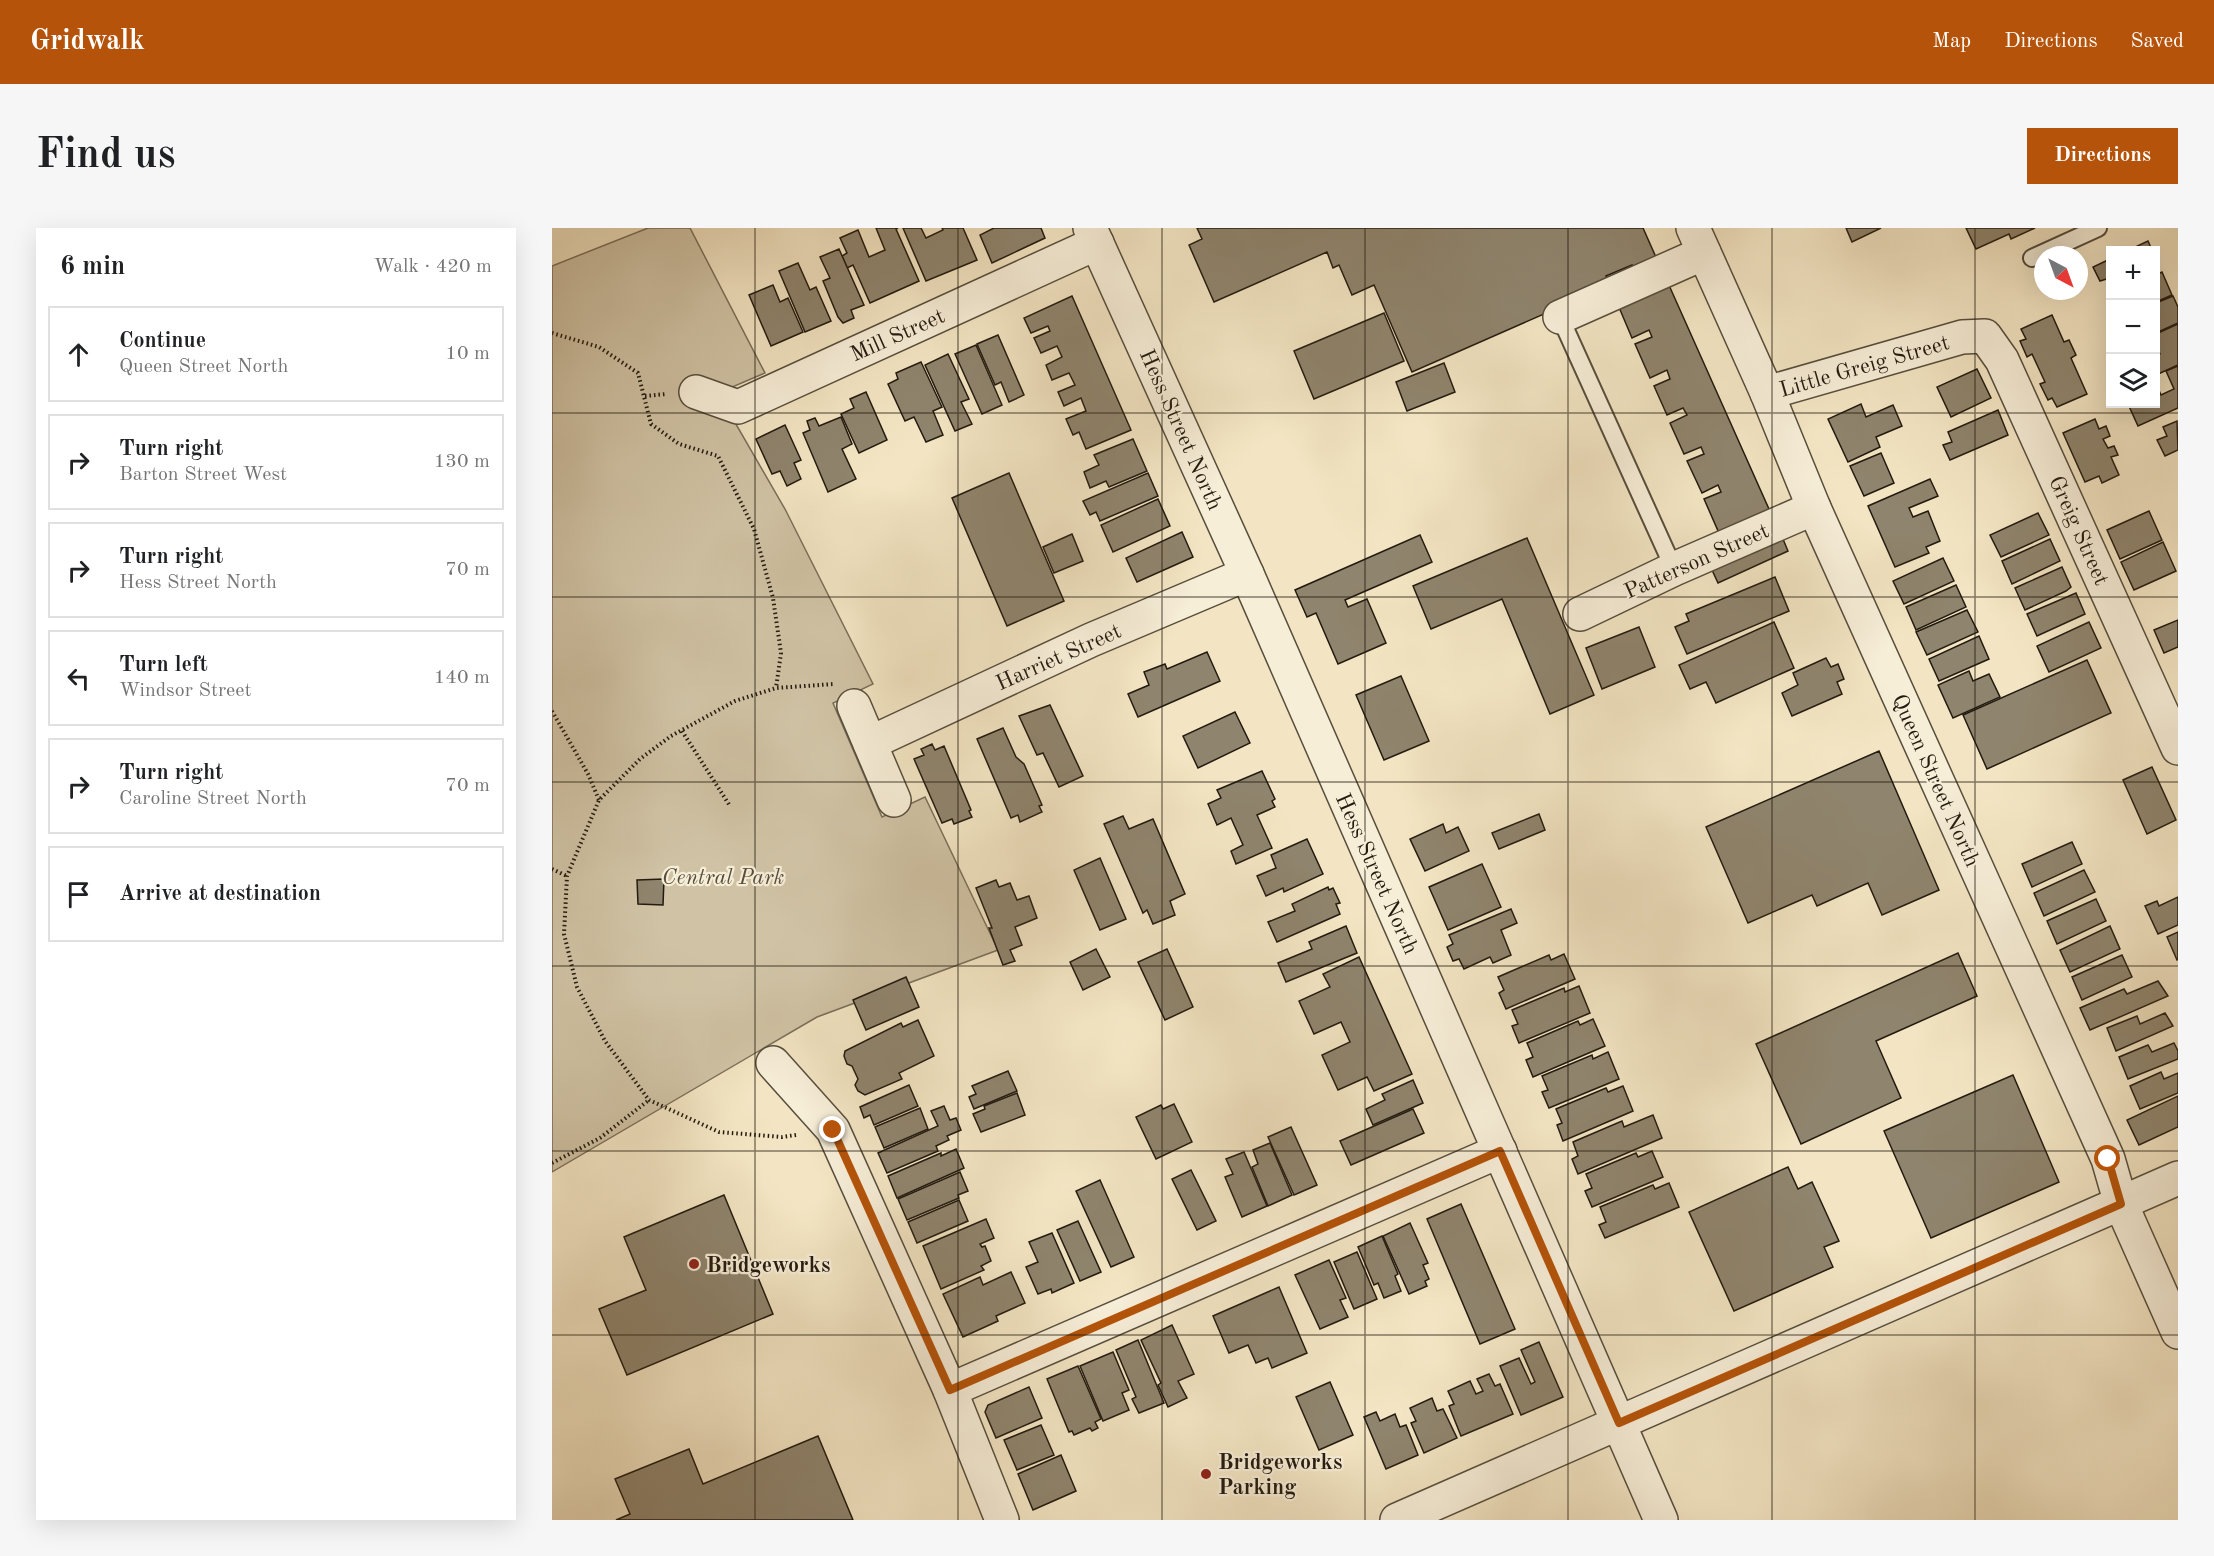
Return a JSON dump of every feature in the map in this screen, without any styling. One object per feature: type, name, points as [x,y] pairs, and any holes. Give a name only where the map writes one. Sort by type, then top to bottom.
[{"type":"street","name":"Mill Street","points":[[696,392],[738,407],[1094,236]]},
{"type":"street","name":"Hess Street North","points":[[1094,236],[1247,574],[1661,1520]]},
{"type":"street","points":[[1560,317],[1699,240]]},
{"type":"street","name":"Queen Street North","points":[[1699,240],[1767,393],[1814,508],[2104,1149],[2121,1204],[2178,1332]]},
{"type":"street","name":"Greig Street","points":[[1962,337],[1985,336],[2002,360],[2178,748]]},
{"type":"street","name":"Little Greig Street","points":[[1767,393],[1962,337]]},
{"type":"street","name":"Patterson Street","points":[[1580,614],[1674,569],[1814,508]]},
{"type":"street","name":"Harriet Street","points":[[870,742],[1091,640],[1247,574]]},
{"type":"street","points":[[850,695],[894,800]]},
{"type":"street","points":[[773,1063],[833,1130],[950,1390],[1002,1520]]},
{"type":"street","points":[[950,1390],[1500,1151]]},
{"type":"street","points":[[1397,1520],[2178,1178]]},
{"type":"lane","points":[[2032,258],[2098,228]]},
{"type":"lane","points":[[1560,317],[1674,569]]},
{"type":"path","points":[[552,333],[599,347],[638,373],[651,424],[679,444],[718,456],[754,529],[773,598],[781,653],[776,688]]},
{"type":"path","points":[[782,1137],[719,1132],[649,1100],[605,1041],[577,987],[564,934],[567,876],[599,800],[640,759],[671,736],[735,700],[776,688],[850,695]]},
{"type":"path","points":[[552,711],[588,774],[599,800]]},
{"type":"path","points":[[682,731],[730,806]]},
{"type":"path","points":[[552,869],[567,876]]},
{"type":"path","points":[[552,1163],[600,1138],[649,1100]]},
{"type":"green space","name":"Central Park","points":[[648,228],[690,228],[765,373],[718,393],[785,509],[873,684],[833,703],[882,817],[925,797],[998,950],[817,1017],[552,1172],[552,266]]},
{"type":"building","points":[[876,228],[898,228],[896,229],[919,281],[870,303],[853,265],[847,268],[842,256],[847,253],[840,238],[858,230],[869,257],[885,250]]},
{"type":"building","points":[[903,228],[921,228],[926,238],[943,230],[942,228],[963,228],[977,260],[926,281]]},
{"type":"building","points":[[994,228],[1041,228],[1045,238],[992,263],[980,235]]},
{"type":"building","points":[[1197,228],[1643,228],[1659,264],[1636,274],[1632,265],[1606,276],[1610,285],[1412,372],[1374,285],[1352,295],[1339,265],[1333,268],[1327,252],[1214,302],[1189,245],[1202,239]]},
{"type":"building","points":[[1846,228],[1881,228],[1852,242]]},
{"type":"building","points":[[1966,228],[2035,228],[2011,239],[2009,234],[1976,249]]},
{"type":"building","points":[[2148,241],[2150,246],[2137,246]]},
{"type":"building","points":[[839,249],[864,305],[851,310],[854,318],[843,323],[838,317],[823,281],[830,278],[820,257]]},
{"type":"building","points":[[2106,261],[2106,279],[2100,281],[2093,267]]},
{"type":"building","points":[[798,263],[810,290],[816,287],[831,321],[805,332],[779,271]]},
{"type":"building","points":[[2162,272],[2172,295],[2160,300],[2160,300],[2160,273]]},
{"type":"building","points":[[1668,283],[1773,518],[1719,533],[1704,499],[1721,492],[1718,485],[1702,493],[1687,461],[1704,454],[1701,447],[1684,454],[1670,423],[1687,415],[1683,408],[1667,415],[1654,386],[1670,379],[1667,370],[1650,378],[1635,344],[1652,337],[1649,330],[1632,338],[1618,305]]},
{"type":"building","points":[[773,285],[780,302],[788,298],[803,332],[771,346],[749,295]]},
{"type":"building","points":[[1072,296],[1131,430],[1086,449],[1079,432],[1073,435],[1066,419],[1086,411],[1081,398],[1064,406],[1058,392],[1075,385],[1069,373],[1052,380],[1046,365],[1062,357],[1057,346],[1041,353],[1034,338],[1050,331],[1048,326],[1031,333],[1024,318]]},
{"type":"building","points":[[2173,296],[2178,307],[2178,323],[2160,331],[2160,301]]},
{"type":"building","points":[[1384,313],[1404,361],[1314,399],[1294,351]]},
{"type":"building","points":[[2052,315],[2064,342],[2069,340],[2076,355],[2071,358],[2087,394],[2057,407],[2052,398],[2048,400],[2040,384],[2045,382],[2032,354],[2027,357],[2020,341],[2026,339],[2021,329]]},
{"type":"building","points":[[2178,324],[2178,365],[2160,373],[2160,354],[2160,332]]},
{"type":"building","points":[[998,335],[1024,395],[1009,402],[1001,382],[995,385],[977,344]]},
{"type":"building","points":[[976,345],[1002,405],[982,414],[955,354]]},
{"type":"building","points":[[948,354],[969,399],[961,402],[972,424],[955,431],[925,365]]},
{"type":"building","points":[[921,362],[942,407],[933,411],[943,435],[926,442],[914,417],[905,421],[888,384],[898,379],[896,373]]},
{"type":"building","points":[[1444,363],[1455,392],[1407,411],[1396,382]]},
{"type":"building","points":[[2178,366],[2178,408],[2138,426],[2130,408],[2160,408],[2160,393],[2161,395],[2174,389],[2166,371]]},
{"type":"building","points":[[1977,369],[1991,398],[1951,417],[1937,387]]},
{"type":"building","points":[[866,392],[887,440],[859,453],[841,414],[854,408],[850,399]]},
{"type":"building","points":[[1861,404],[1866,417],[1893,405],[1902,426],[1876,437],[1880,447],[1848,462],[1828,419]]},
{"type":"building","points":[[1998,410],[2008,435],[1950,460],[1943,445],[1952,442],[1948,432]]},
{"type":"building","points":[[841,417],[852,444],[842,449],[856,479],[828,492],[803,433],[810,430],[807,421],[815,418],[819,426]]},
{"type":"building","points":[[2095,419],[2099,429],[2106,426],[2110,436],[2103,439],[2108,448],[2114,446],[2118,455],[2111,457],[2119,475],[2102,483],[2099,476],[2085,482],[2063,433]]},
{"type":"building","points":[[2177,421],[2178,450],[2165,456],[2157,440],[2167,436],[2163,427]]},
{"type":"building","points":[[785,425],[801,460],[794,463],[801,479],[787,486],[780,471],[772,474],[756,439]]},
{"type":"building","points":[[1133,439],[1147,471],[1109,487],[1106,481],[1090,488],[1084,472],[1099,465],[1094,455]]},
{"type":"building","points":[[1881,453],[1894,483],[1864,496],[1850,466]]},
{"type":"building","points":[[1009,473],[1064,601],[1007,626],[952,498]]},
{"type":"building","points":[[1148,473],[1158,496],[1100,521],[1096,512],[1090,515],[1083,501]]},
{"type":"building","points":[[1930,479],[1938,496],[1909,508],[1913,517],[1928,511],[1940,541],[1926,547],[1929,553],[1895,567],[1868,506]]},
{"type":"building","points":[[1158,499],[1170,526],[1113,552],[1101,525]]},
{"type":"building","points":[[2149,511],[2162,540],[2120,559],[2107,530]]},
{"type":"building","points":[[2038,513],[2049,535],[2001,557],[1990,535]]},
{"type":"building","points":[[1778,527],[1788,551],[1718,583],[1707,559]]},
{"type":"building","points":[[1182,532],[1193,557],[1137,582],[1126,558]]},
{"type":"building","points":[[1072,534],[1083,561],[1054,573],[1043,547]]},
{"type":"building","points":[[1420,535],[1432,562],[1345,600],[1348,607],[1367,599],[1386,643],[1338,664],[1316,613],[1307,617],[1295,590]]},
{"type":"building","points":[[1527,538],[1594,695],[1550,714],[1502,599],[1431,629],[1413,586]]},
{"type":"building","points":[[2050,539],[2060,561],[2012,584],[2002,561]]},
{"type":"building","points":[[2163,542],[2176,571],[2134,590],[2121,562]]},
{"type":"building","points":[[1943,558],[1954,581],[1904,604],[1893,581]]},
{"type":"building","points":[[2062,567],[2071,587],[2025,610],[2015,588]]},
{"type":"building","points":[[1775,577],[1789,611],[1687,654],[1675,627],[1689,621],[1686,614]]},
{"type":"building","points":[[1956,585],[1966,607],[1916,630],[1906,607]]},
{"type":"building","points":[[2076,593],[2085,614],[2037,636],[2027,614]]},
{"type":"building","points":[[1967,610],[1978,632],[1927,655],[1916,632]]},
{"type":"building","points":[[2178,620],[2178,647],[2164,653],[2154,630]]},
{"type":"building","points":[[1774,622],[1794,668],[1716,703],[1706,682],[1690,689],[1679,665]]},
{"type":"building","points":[[2089,622],[2101,648],[2049,672],[2037,646]]},
{"type":"building","points":[[1639,627],[1655,667],[1602,689],[1586,648]]},
{"type":"building","points":[[1979,636],[1989,659],[1939,681],[1929,659]]},
{"type":"building","points":[[1207,652],[1220,681],[1138,717],[1128,694],[1149,685],[1144,672],[1165,664],[1167,669]]},
{"type":"building","points":[[1826,658],[1831,667],[1838,664],[1844,679],[1837,682],[1842,694],[1792,716],[1782,693],[1798,685],[1793,673]]},
{"type":"building","points":[[2087,660],[2111,713],[1987,769],[1963,715]]},
{"type":"building","points":[[1969,671],[1973,681],[1989,674],[2000,697],[1953,718],[1938,685]]},
{"type":"building","points":[[1401,676],[1429,741],[1384,760],[1356,695]]},
{"type":"building","points":[[1050,705],[1083,776],[1059,787],[1043,753],[1037,755],[1019,716]]},
{"type":"building","points":[[1235,712],[1250,743],[1198,768],[1183,736]]},
{"type":"building","points":[[1003,728],[1016,757],[1024,764],[1042,805],[1039,806],[1042,812],[1020,822],[1018,815],[1011,818],[977,739]]},
{"type":"building","points":[[932,744],[935,750],[944,746],[972,817],[954,824],[952,819],[942,823],[914,759],[924,755],[921,749]]},
{"type":"building","points":[[1879,751],[1939,890],[1882,915],[1868,883],[1817,906],[1812,895],[1748,923],[1706,827]]},
{"type":"building","points":[[2152,767],[2176,820],[2147,834],[2123,780]]},
{"type":"building","points":[[1262,771],[1275,799],[1272,801],[1275,807],[1257,815],[1272,848],[1236,864],[1231,851],[1243,845],[1231,818],[1217,825],[1208,804],[1221,798],[1217,790]]},
{"type":"building","points":[[1539,814],[1545,830],[1499,849],[1492,833]]},
{"type":"building","points":[[1123,816],[1129,829],[1153,819],[1185,894],[1170,901],[1175,915],[1153,924],[1147,910],[1143,913],[1104,824]]},
{"type":"building","points":[[1443,824],[1446,833],[1458,827],[1469,851],[1425,871],[1410,839]]},
{"type":"building","points":[[1307,839],[1323,874],[1284,892],[1283,888],[1266,896],[1257,876],[1276,868],[1271,855]]},
{"type":"building","points":[[2072,842],[2082,864],[2032,887],[2022,864]]},
{"type":"building","points":[[1100,858],[1126,919],[1100,930],[1074,870]]},
{"type":"building","points":[[1482,864],[1501,907],[1448,930],[1429,887]]},
{"type":"building","points":[[2084,870],[2095,892],[2044,916],[2034,893]]},
{"type":"building","points":[[664,879],[663,905],[638,904],[637,880]]},
{"type":"building","points":[[996,880],[999,887],[1010,883],[1017,900],[1029,896],[1037,918],[1015,927],[1022,945],[1010,950],[1015,961],[1003,965],[989,928],[992,928],[976,888]]},
{"type":"building","points":[[1328,887],[1329,890],[1333,888],[1340,903],[1336,904],[1340,914],[1277,942],[1268,922],[1295,911],[1292,904]]},
{"type":"building","points":[[2178,897],[2178,925],[2158,934],[2145,906],[2157,901],[2159,906]]},
{"type":"building","points":[[2096,899],[2106,921],[2057,944],[2047,921]]},
{"type":"building","points":[[1511,909],[1517,923],[1501,930],[1511,955],[1493,963],[1490,957],[1464,969],[1459,959],[1453,961],[1447,947],[1453,944],[1449,935]]},
{"type":"building","points":[[1346,926],[1357,953],[1286,982],[1278,963],[1312,949],[1309,942]]},
{"type":"building","points":[[2110,926],[2120,949],[2070,972],[2060,950]]},
{"type":"building","points":[[2178,932],[2178,959],[2177,960],[2167,937]]},
{"type":"building","points":[[1096,949],[1110,977],[1083,990],[1070,962]]},
{"type":"building","points":[[1167,949],[1193,1007],[1165,1020],[1138,962]]},
{"type":"building","points":[[1958,953],[1977,996],[1876,1041],[1901,1098],[1801,1144],[1756,1044]]},
{"type":"building","points":[[1564,954],[1575,979],[1506,1009],[1499,993],[1504,990],[1498,977],[1549,955],[1551,960]]},
{"type":"building","points":[[2122,955],[2132,977],[2082,1000],[2072,977]]},
{"type":"building","points":[[1359,957],[1412,1074],[1374,1091],[1367,1077],[1338,1090],[1322,1055],[1350,1042],[1341,1022],[1314,1034],[1299,1001],[1330,987],[1323,974]]},
{"type":"building","points":[[906,977],[919,1007],[866,1030],[853,1000]]},
{"type":"building","points":[[2158,981],[2168,996],[2090,1030],[2080,1008],[2124,989],[2127,994]]},
{"type":"building","points":[[1579,986],[1590,1013],[1519,1043],[1512,1026],[1518,1024],[1512,1010],[1564,988],[1565,992]]},
{"type":"building","points":[[2165,1013],[2173,1026],[2116,1051],[2107,1028],[2137,1016],[2140,1024]]},
{"type":"building","points":[[1593,1019],[1605,1046],[1533,1077],[1526,1060],[1533,1057],[1527,1043],[1578,1021],[1580,1025]]},
{"type":"building","points":[[918,1020],[934,1056],[899,1073],[902,1079],[865,1095],[858,1091],[855,1085],[858,1079],[852,1066],[847,1064],[845,1051],[901,1023],[903,1027]]},
{"type":"building","points":[[2174,1043],[2178,1051],[2178,1059],[2128,1079],[2119,1057],[2148,1045],[2152,1052]]},
{"type":"building","points":[[1608,1052],[1619,1079],[1549,1108],[1542,1092],[1548,1090],[1542,1076],[1592,1055],[1593,1059]]},
{"type":"building","points":[[1008,1071],[1017,1091],[974,1109],[969,1097],[976,1094],[972,1086]]},
{"type":"building","points":[[2161,1072],[2164,1079],[2178,1073],[2178,1093],[2140,1109],[2130,1086]]},
{"type":"building","points":[[2013,1075],[2059,1182],[1931,1238],[1884,1131]]},
{"type":"building","points":[[1413,1080],[1423,1103],[1373,1125],[1366,1109],[1385,1100],[1382,1094]]},
{"type":"building","points":[[909,1085],[918,1106],[874,1125],[870,1115],[864,1118],[860,1107]]},
{"type":"building","points":[[1623,1086],[1633,1111],[1563,1141],[1557,1125],[1562,1123],[1556,1109],[1606,1088],[1608,1092]]},
{"type":"building","points":[[1017,1093],[1025,1115],[981,1132],[973,1114],[985,1109],[984,1106]]},
{"type":"building","points":[[2178,1096],[2178,1127],[2139,1145],[2127,1120]]},
{"type":"building","points":[[1174,1104],[1192,1142],[1156,1159],[1136,1117],[1161,1105],[1163,1109]]},
{"type":"building","points":[[944,1106],[950,1120],[956,1118],[961,1130],[947,1136],[949,1140],[936,1146],[938,1151],[887,1173],[878,1153],[938,1126],[931,1111]]},
{"type":"building","points":[[920,1108],[928,1129],[884,1148],[875,1127]]},
{"type":"building","points":[[1413,1109],[1424,1133],[1351,1165],[1340,1141]]},
{"type":"building","points":[[1653,1115],[1662,1138],[1578,1174],[1572,1159],[1578,1156],[1573,1142],[1622,1121],[1624,1127]]},
{"type":"building","points":[[1291,1127],[1317,1185],[1294,1195],[1268,1137]]},
{"type":"building","points":[[1270,1143],[1292,1195],[1268,1206],[1252,1167],[1258,1164],[1253,1150]]},
{"type":"building","points":[[956,1149],[964,1168],[897,1198],[888,1176],[941,1153],[941,1156]]},
{"type":"building","points":[[1652,1151],[1663,1177],[1592,1207],[1585,1191],[1592,1188],[1586,1174],[1636,1153],[1638,1157]]},
{"type":"building","points":[[1244,1152],[1267,1206],[1242,1217],[1225,1177],[1233,1174],[1226,1159]]},
{"type":"building","points":[[1788,1167],[1798,1189],[1812,1182],[1839,1241],[1824,1247],[1833,1267],[1734,1311],[1689,1212]]},
{"type":"building","points":[[1191,1170],[1216,1221],[1197,1230],[1172,1179]]},
{"type":"building","points":[[960,1172],[968,1191],[958,1195],[959,1198],[907,1220],[898,1199]]},
{"type":"building","points":[[1100,1180],[1134,1257],[1111,1267],[1076,1191]]},
{"type":"building","points":[[1669,1183],[1679,1207],[1605,1238],[1599,1225],[1606,1222],[1600,1207],[1653,1185],[1655,1189]]},
{"type":"building","name":"Bridgeworks","points":[[724,1195],[773,1314],[627,1375],[599,1309],[646,1290],[624,1237]]},
{"type":"building","points":[[959,1200],[968,1221],[917,1243],[908,1222]]},
{"type":"building","points":[[1461,1204],[1515,1329],[1480,1344],[1427,1219]]},
{"type":"building","points":[[986,1219],[994,1238],[980,1244],[982,1247],[985,1246],[991,1261],[981,1266],[984,1270],[941,1289],[923,1246]]},
{"type":"building","points":[[1078,1221],[1101,1272],[1080,1281],[1057,1230]]},
{"type":"building","points":[[1410,1223],[1428,1263],[1423,1265],[1429,1279],[1425,1281],[1427,1286],[1409,1294],[1383,1236]]},
{"type":"building","points":[[1052,1233],[1074,1283],[1052,1293],[1051,1289],[1038,1294],[1026,1267],[1038,1262],[1029,1242]]},
{"type":"building","points":[[1382,1236],[1398,1274],[1395,1276],[1401,1291],[1384,1298],[1378,1283],[1374,1285],[1358,1247]]},
{"type":"building","points":[[1357,1252],[1377,1299],[1354,1309],[1334,1262]]},
{"type":"building","points":[[1329,1260],[1346,1298],[1340,1300],[1348,1317],[1320,1329],[1295,1275]]},
{"type":"building","points":[[1011,1272],[1025,1303],[996,1316],[998,1321],[963,1337],[943,1294],[980,1277],[983,1285]]},
{"type":"building","points":[[1279,1287],[1307,1353],[1272,1368],[1268,1358],[1256,1363],[1248,1345],[1229,1353],[1213,1316]]},
{"type":"building","points":[[1172,1325],[1194,1374],[1178,1381],[1187,1398],[1168,1407],[1158,1385],[1161,1383],[1141,1340]]},
{"type":"building","points":[[1138,1340],[1164,1403],[1139,1413],[1132,1399],[1136,1397],[1116,1350]]},
{"type":"building","points":[[1539,1342],[1563,1397],[1521,1415],[1500,1366],[1519,1358],[1531,1384],[1535,1382],[1521,1350]]},
{"type":"building","points":[[1113,1352],[1129,1390],[1122,1393],[1129,1410],[1103,1421],[1080,1366]]},
{"type":"building","points":[[1078,1366],[1101,1419],[1095,1422],[1098,1428],[1092,1431],[1090,1428],[1074,1435],[1072,1431],[1069,1432],[1047,1379]]},
{"type":"building","points":[[1489,1374],[1495,1386],[1500,1384],[1513,1414],[1461,1436],[1449,1406],[1454,1404],[1448,1391],[1470,1381],[1476,1394],[1483,1391],[1477,1379]]},
{"type":"building","points":[[1330,1382],[1353,1435],[1319,1450],[1296,1397]]},
{"type":"building","points":[[1029,1387],[1042,1418],[996,1438],[985,1412],[988,1405]]},
{"type":"building","points":[[1432,1398],[1437,1411],[1443,1409],[1457,1438],[1424,1453],[1411,1423],[1416,1421],[1410,1408]]},
{"type":"building","points":[[1376,1412],[1380,1421],[1395,1414],[1400,1427],[1406,1425],[1418,1455],[1386,1469],[1364,1417]]},
{"type":"building","points":[[1041,1425],[1054,1455],[1017,1470],[1004,1440]]},
{"type":"building","points":[[818,1436],[853,1520],[616,1520],[630,1514],[615,1479],[689,1449],[703,1484]]},
{"type":"building","points":[[1061,1455],[1076,1491],[1033,1510],[1018,1474]]},
{"type":"place","name":"Bridgeworks","points":[[694,1264]]},
{"type":"place","name":"Bridgeworks Parking","points":[[1206,1474]]},
{"type":"route","points":[[833,1130],[950,1390],[1500,1151],[1619,1423],[2121,1204],[2108,1159]]}]
